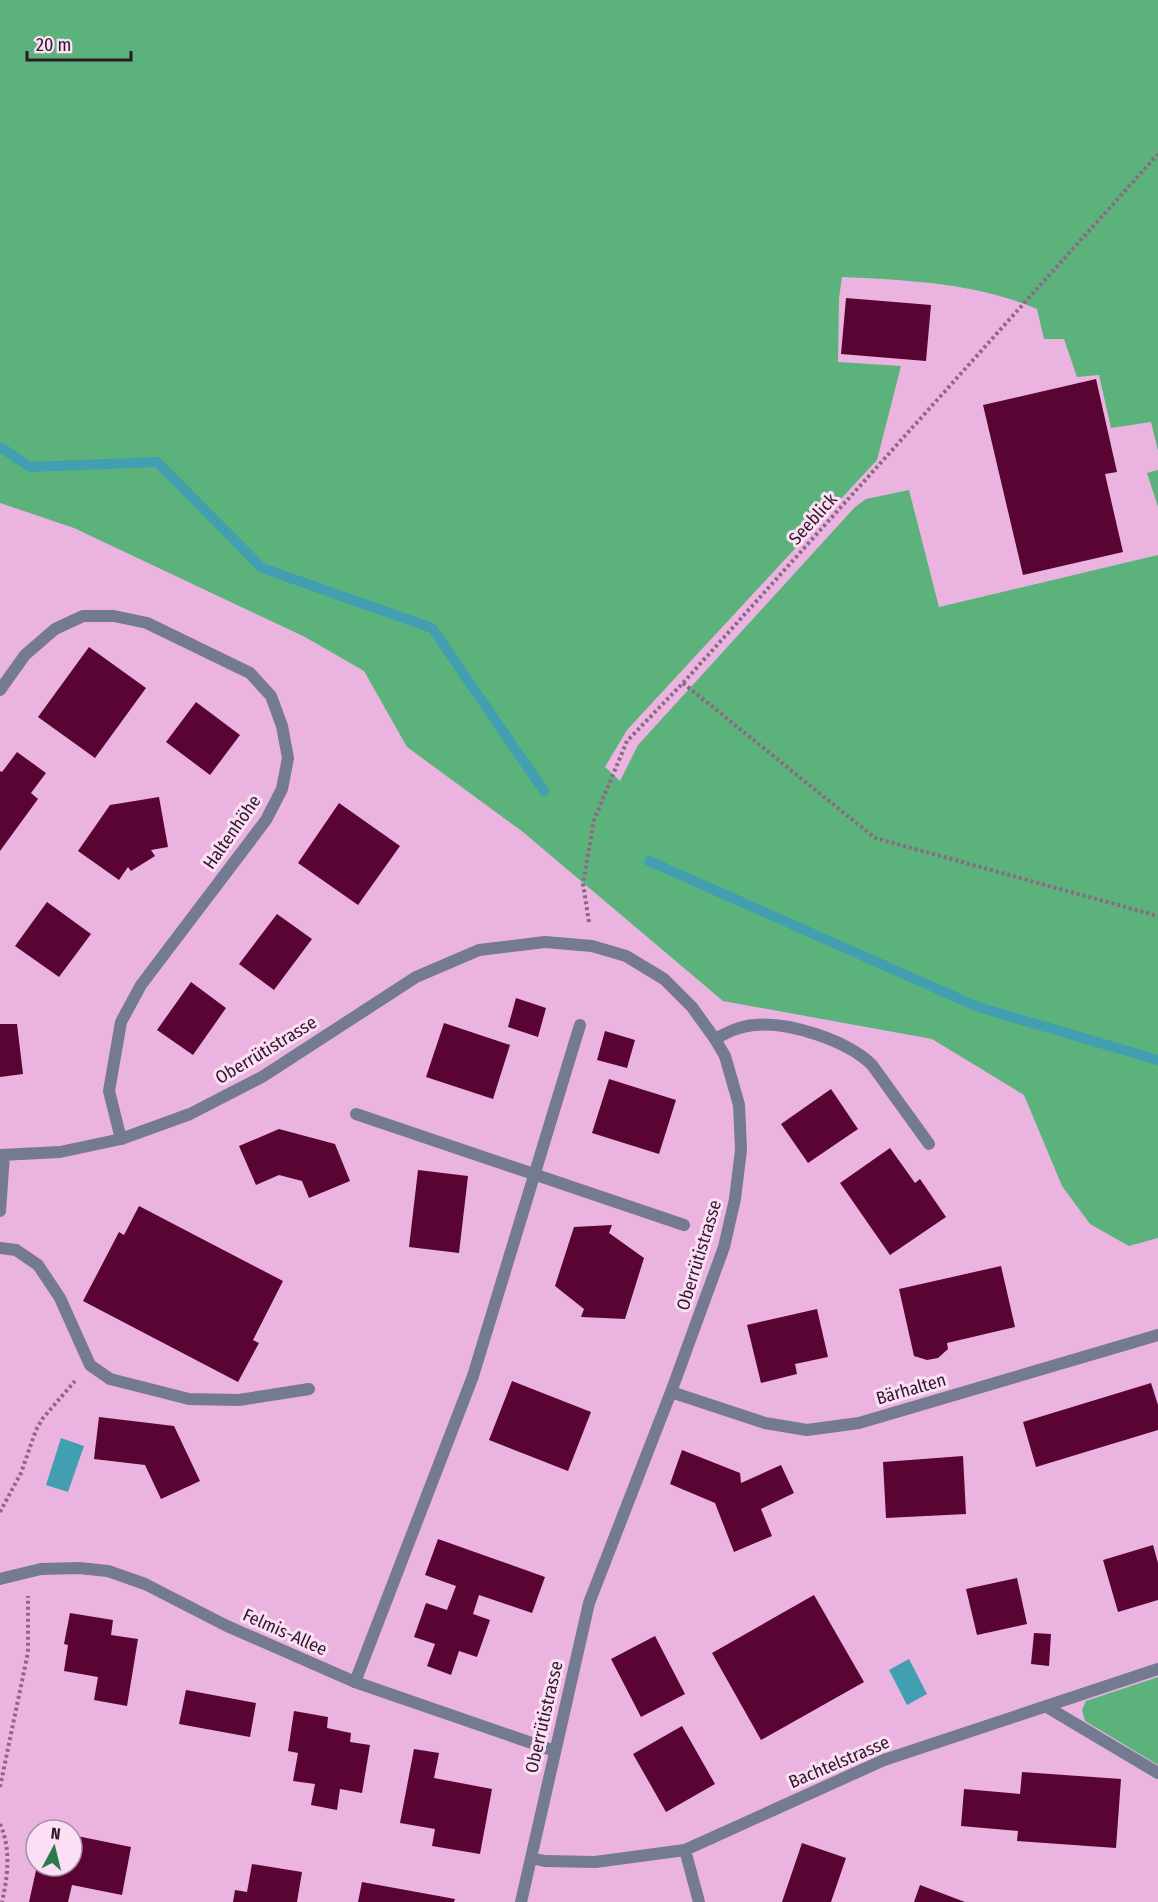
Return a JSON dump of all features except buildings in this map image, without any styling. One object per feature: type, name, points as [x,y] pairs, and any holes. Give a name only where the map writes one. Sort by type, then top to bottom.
[{"type":"street","name":"Haltenhöhe","points":[[0,690],[25,656],[54,628],[83,616],[114,616],[147,623],[250,673],[272,696],[282,726],[288,758],[282,789],[266,820],[141,985],[121,1022],[109,1091],[121,1139]]},
{"type":"street","name":"Oberrütistrasse","points":[[2,1155],[60,1152],[121,1139],[190,1114],[262,1077],[416,978],[479,950],[545,942],[592,946],[626,956],[664,979],[692,1007],[715,1039],[725,1056],[739,1105],[741,1150],[735,1199],[724,1247],[671,1392],[589,1603],[521,1902]]},
{"type":"street","points":[[715,1039],[736,1028],[775,1024],[816,1035],[862,1055],[872,1065],[929,1144]]},
{"type":"street","points":[[355,1682],[473,1376],[580,1025]]},
{"type":"street","points":[[356,1114],[684,1225]]},
{"type":"street","points":[[0,1211],[2,1155]]},
{"type":"street","points":[[0,1248],[16,1250],[38,1265],[60,1298],[90,1365],[110,1379],[189,1399],[239,1400],[309,1389]]},
{"type":"street","name":"Bärhalten","points":[[671,1392],[765,1424],[807,1430],[859,1424],[1158,1335]]},
{"type":"street","name":"Felmis-Allee","points":[[0,1579],[41,1569],[79,1568],[108,1571],[145,1584],[227,1626],[355,1682],[555,1751]]},
{"type":"street","name":"Bachtelstrasse","points":[[531,1858],[545,1861],[595,1862],[685,1850],[884,1760],[1158,1669]]},
{"type":"street","points":[[1047,1707],[1158,1773]]},
{"type":"street","points":[[685,1850],[699,1902]]},
{"type":"path","name":"Seeblick","points":[[592,946],[583,884],[594,820],[627,741],[683,683],[1158,154]]},
{"type":"path","points":[[683,683],[875,838],[1158,916]]},
{"type":"path","points":[[0,1512],[21,1473],[36,1430],[60,1397]]},
{"type":"path","points":[[0,1787],[28,1652],[29,1600]]},
{"type":"path","points":[[0,1824],[5,1834],[7,1854],[7,1879],[2,1902]]},
{"type":"shaded area","points":[[0,0],[1158,0],[1158,451],[1151,422],[1111,428],[1099,375],[1077,377],[1064,339],[1044,339],[1037,309],[1014,300],[966,288],[842,277],[839,298],[838,362],[901,366],[877,460],[627,730],[605,767],[620,781],[638,745],[855,507],[866,499],[909,490],[939,607],[1158,555],[1158,1238],[1129,1246],[1090,1224],[1062,1186],[1024,1095],[932,1039],[723,1001],[523,832],[407,747],[364,671],[305,637],[74,528],[0,503]]},
{"type":"shaded area","points":[[1158,470],[1158,507],[1147,473]]},
{"type":"shaded area","points":[[61,1438],[84,1446],[68,1492],[46,1485]]},
{"type":"shaded area","points":[[909,1659],[927,1694],[907,1705],[889,1670]]},
{"type":"shaded area","points":[[1158,1677],[1158,1765],[1085,1721],[1082,1710],[1086,1701]]},
{"type":"waterway","points":[[0,447],[30,467],[157,462],[262,568],[432,628],[544,791]]},
{"type":"waterway","points":[[649,861],[978,1007],[1158,1060]]}]
